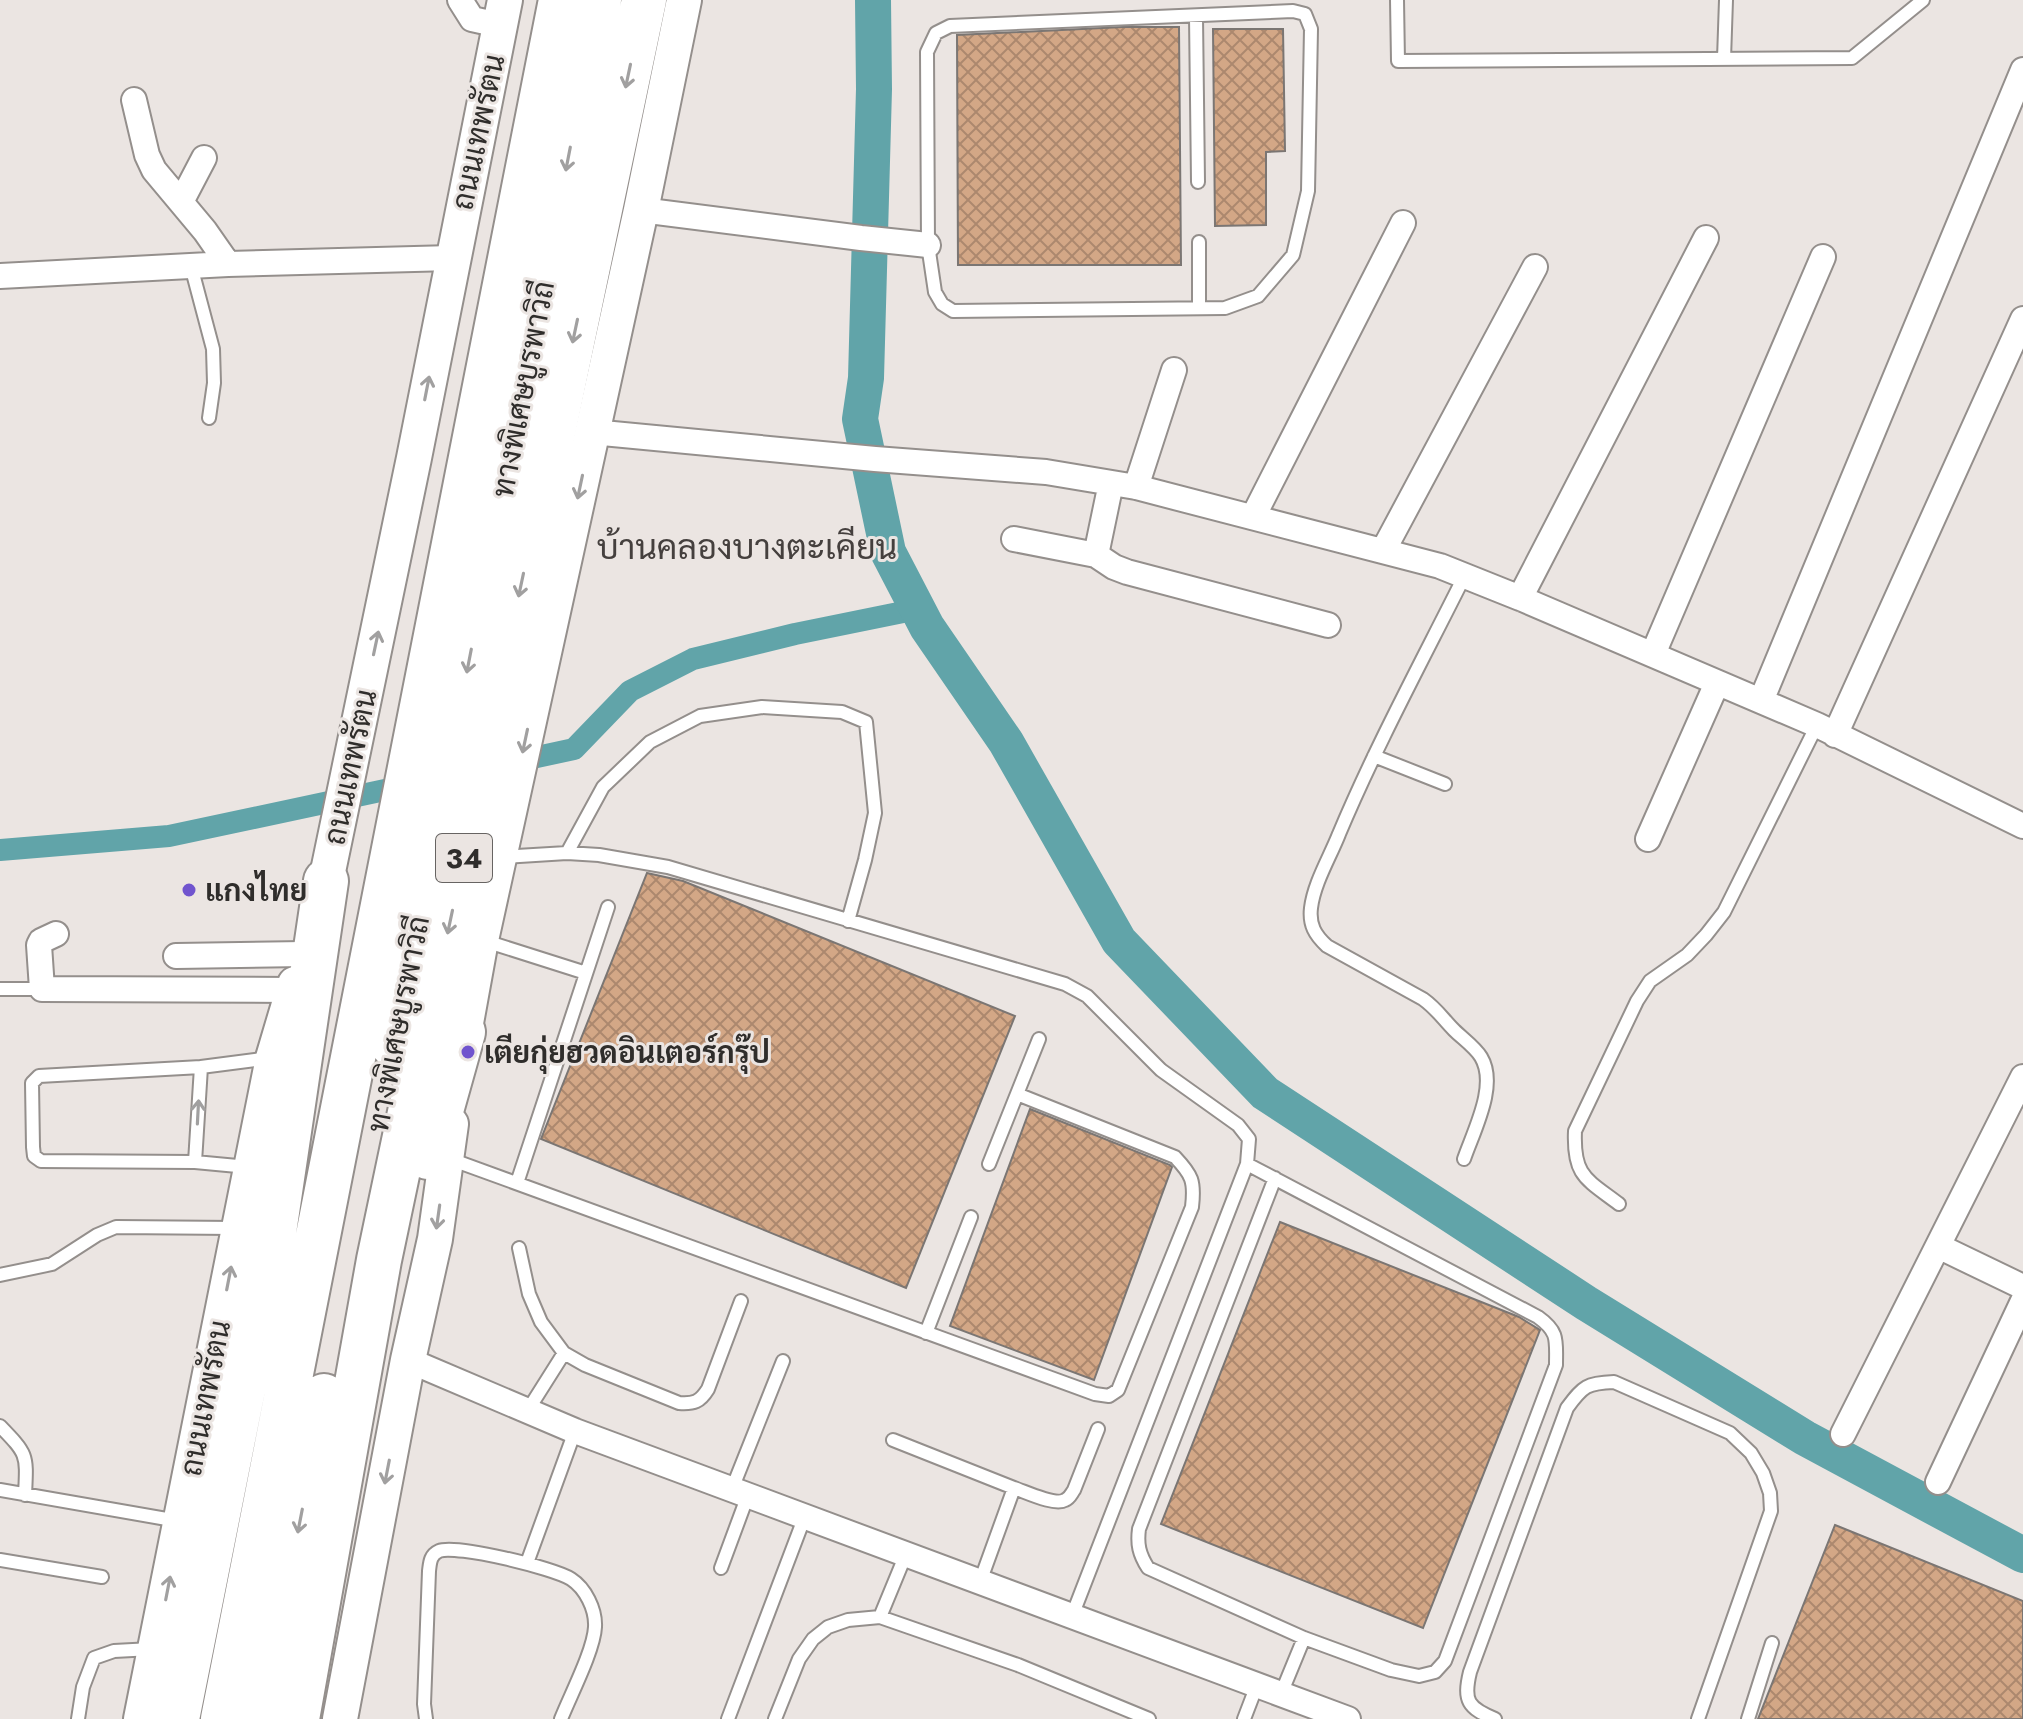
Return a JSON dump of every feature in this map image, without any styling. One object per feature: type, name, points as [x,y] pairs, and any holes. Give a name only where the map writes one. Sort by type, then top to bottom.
[{"type":"highway","name":"ถนนเทพรัตน","points":[[204,1719],[435,510],[539,0]]},
{"type":"highway","name":"ทางพิเศษบูรพาวิถี","points":[[223,1719],[561,0]]},
{"type":"highway","name":"ทางพิเศษบูรพาวิถี","points":[[261,1719],[599,0]]},
{"type":"highway","name":"34","points":[[297,1719],[379,1260],[644,0]]},
{"type":"highway","points":[[177,1719],[273,1239],[326,881]]},
{"type":"highway","points":[[310,1719],[400,1258],[463,1032]]},
{"type":"main road","name":"34","points":[[340,1719],[408,1360],[435,1239],[463,1032],[481,940],[684,0]]},
{"type":"main road","name":"ถนนเทพรัตน","points":[[141,1719],[273,1058],[326,881],[502,13]]},
{"type":"street","points":[[460,0],[472,19],[502,13]]},
{"type":"street","points":[[1761,701],[2023,70]]},
{"type":"street","points":[[134,100],[147,155],[154,170],[228,264]]},
{"type":"street","points":[[181,202],[204,158]]},
{"type":"street","points":[[641,210],[928,245]]},
{"type":"street","points":[[1253,517],[1403,223]]},
{"type":"street","points":[[1520,598],[1706,238]]},
{"type":"street","points":[[1653,654],[1823,257]]},
{"type":"street","points":[[0,276],[228,264],[452,258]]},
{"type":"street","points":[[1383,551],[1535,267]]},
{"type":"street","points":[[1826,730],[2023,319]]},
{"type":"street","points":[[1136,487],[1174,370]]},
{"type":"street","points":[[592,432],[1046,472],[1136,487],[1440,566],[1761,701],[2023,826]]},
{"type":"street","points":[[1096,555],[1111,483]]},
{"type":"street","points":[[1014,539],[1096,555],[1127,572],[1328,625]]},
{"type":"street","points":[[1648,839],[1717,683]]},
{"type":"street","points":[[56,934],[39,945],[42,989],[293,990]]},
{"type":"street","points":[[176,956],[304,954]]},
{"type":"street","points":[[1843,1434],[2023,1077]]},
{"type":"street","points":[[1938,1246],[2023,1287]]},
{"type":"street","points":[[1938,1482],[2023,1301]]},
{"type":"street","points":[[408,1360],[575,1431],[1348,1719]]},
{"type":"lane","points":[[1397,0],[1398,61],[1852,58],[1923,0]]},
{"type":"lane","points":[[1724,59],[1726,0]]},
{"type":"lane","points":[[1293,11],[1305,14],[1311,29],[1308,191],[1293,255],[1258,296],[1225,308],[953,311],[942,304],[935,292],[928,245],[927,52],[936,33],[950,26],[1293,11]]},
{"type":"lane","points":[[1196,17],[1198,182]]},
{"type":"lane","points":[[1199,242],[1199,308]]},
{"type":"lane","points":[[191,266],[213,349],[214,383],[209,418]]},
{"type":"lane","points":[[1464,1159],[1485,1098],[1488,1078],[1481,1056],[1437,1009],[1423,999],[1327,946],[1316,936],[1311,908],[1316,889],[1362,781],[1465,575]]},
{"type":"lane","points":[[567,853],[603,787],[650,742],[700,716],[762,707],[842,712],[866,722],[875,813],[848,921]]},
{"type":"lane","points":[[1619,1204],[1589,1181],[1578,1167],[1574,1154],[1575,1131],[1637,1001],[1650,981],[1687,955],[1724,912],[1826,730]]},
{"type":"lane","points":[[1374,756],[1445,784]]},
{"type":"lane","points":[[499,858],[567,853],[599,855],[668,867],[1065,984],[1087,996],[1161,1070],[1238,1125],[1249,1139],[1247,1164],[1072,1616]]},
{"type":"lane","points":[[517,1183],[608,907]]},
{"type":"lane","points":[[481,940],[586,973]]},
{"type":"lane","points":[[0,989],[42,989]]},
{"type":"lane","points":[[989,1164],[1039,1039]]},
{"type":"lane","points":[[251,1168],[195,1162],[41,1161],[34,1156],[32,1083],[39,1076],[201,1067],[273,1058]]},
{"type":"lane","points":[[195,1162],[201,1067]]},
{"type":"lane","points":[[447,1158],[1095,1394],[1109,1396],[1118,1390],[1192,1207],[1194,1187],[1189,1172],[1175,1157],[1017,1094]]},
{"type":"lane","points":[[1247,1164],[1275,1178],[1538,1317],[1553,1328],[1556,1365],[1445,1661],[1435,1672],[1419,1676],[1391,1670],[1304,1638],[1148,1568],[1137,1544],[1139,1529],[1275,1178]]},
{"type":"lane","points":[[926,1333],[971,1217]]},
{"type":"lane","points":[[0,1275],[52,1264],[97,1235],[116,1227],[239,1228]]},
{"type":"lane","points":[[519,1248],[529,1294],[541,1322],[564,1353],[585,1365],[679,1403],[693,1404],[702,1399],[741,1301]]},
{"type":"lane","points":[[528,1410],[564,1353]]},
{"type":"lane","points":[[721,1568],[740,1492],[783,1361]]},
{"type":"lane","points":[[1495,1719],[1479,1712],[1468,1702],[1466,1689],[1470,1672],[1567,1408],[1580,1389],[1614,1382],[1730,1433],[1751,1453],[1770,1493],[1771,1511],[1698,1719]]},
{"type":"lane","points":[[0,1426],[23,1451],[25,1495]]},
{"type":"lane","points":[[893,1440],[1014,1488],[1055,1502],[1064,1502],[1074,1490],[1098,1429]]},
{"type":"lane","points":[[527,1563],[575,1431]]},
{"type":"lane","points":[[980,1582],[1014,1488]]},
{"type":"lane","points":[[1,1495],[25,1495],[181,1521]]},
{"type":"lane","points":[[728,1719],[805,1516]]},
{"type":"lane","points":[[426,1719],[424,1704],[431,1558],[436,1552],[456,1550],[527,1563],[571,1579],[586,1594],[592,1606],[595,1626],[590,1647],[561,1719]]},
{"type":"lane","points":[[880,1617],[906,1554]]},
{"type":"lane","points":[[0,1560],[102,1577]]},
{"type":"lane","points":[[775,1719],[799,1659],[813,1639],[828,1627],[848,1620],[880,1617],[1018,1665],[1149,1719]]},
{"type":"lane","points":[[1281,1694],[1304,1638]]},
{"type":"lane","points":[[1748,1719],[1772,1643]]},
{"type":"lane","points":[[78,1719],[83,1687],[94,1658],[114,1651],[156,1649]]},
{"type":"lane","points":[[1244,1719],[1257,1685]]},
{"type":"building","points":[[1179,27],[1181,265],[958,265],[957,35]]},
{"type":"building","points":[[1213,29],[1283,29],[1285,151],[1266,152],[1266,225],[1215,226]]},
{"type":"building","points":[[647,873],[683,881],[1015,1016],[906,1288],[541,1139]]},
{"type":"building","points":[[1030,1109],[1172,1167],[1094,1380],[950,1326]]},
{"type":"building","points":[[1280,1222],[1519,1317],[1540,1330],[1423,1628],[1161,1524]]},
{"type":"building","points":[[1835,1525],[2023,1601],[2023,1719],[1758,1719]]},
{"type":"waterway","points":[[873,0],[874,89],[866,378],[860,419],[888,552],[927,627],[1006,742],[1119,941],[1265,1093],[1586,1303],[1805,1438],[2023,1555]]},
{"type":"waterway","points":[[509,763],[574,749],[630,691],[693,659],[918,609]]},
{"type":"waterway","points":[[0,850],[169,836],[413,784]]},
{"type":"place","name":"แกงไทย","points":[[189,890]]},
{"type":"place","name":"เตียกุ่ยฮวดอินเตอร์กรุ๊ป","points":[[468,1052]]},
{"type":"district","name":"บ้านคลองบางตะเคียน","points":[[747,547]]}]
